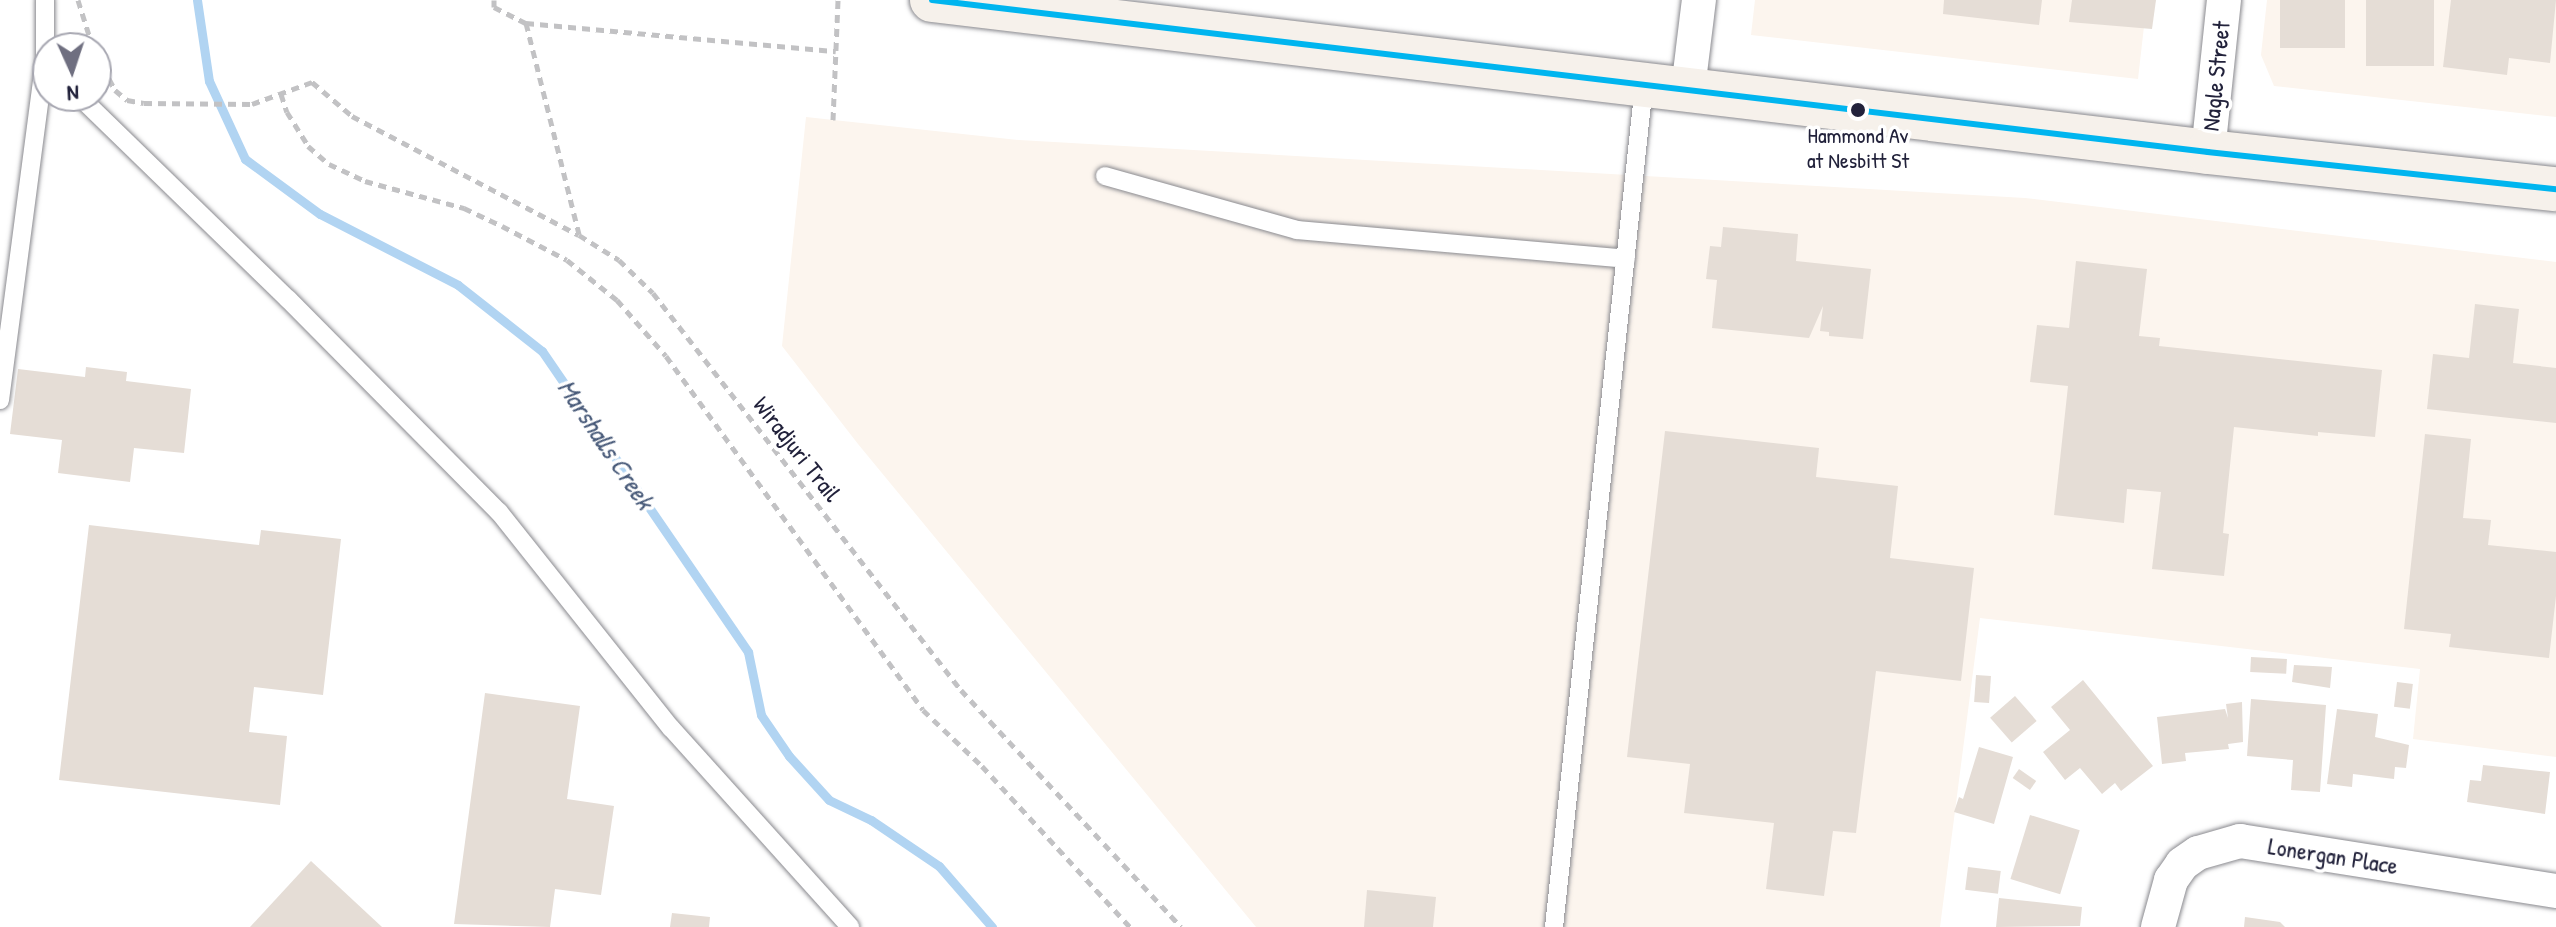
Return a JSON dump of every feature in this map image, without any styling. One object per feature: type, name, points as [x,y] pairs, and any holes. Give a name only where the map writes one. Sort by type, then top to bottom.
[{"type":"highway","points":[[932,0],[2208,152],[2556,189]]},
{"type":"street","points":[[1688,89],[1699,0]]},
{"type":"street","name":"Nagle Street","points":[[2208,152],[2224,0]]},
{"type":"street","name":"Lonergan Place","points":[[2158,927],[2171,880],[2182,864],[2198,853],[2240,841],[2556,891]]},
{"type":"lane","points":[[45,0],[46,32]]},
{"type":"lane","points":[[1554,927],[1644,85]]},
{"type":"lane","points":[[0,400],[39,112]]},
{"type":"lane","points":[[95,112],[288,299],[499,512],[671,728],[850,927]]},
{"type":"lane","points":[[1105,176],[1297,230],[1626,259]]},
{"type":"path","points":[[78,0],[88,32]]},
{"type":"path","points":[[494,0],[494,7],[526,23],[836,51]]},
{"type":"path","points":[[833,120],[838,0]]},
{"type":"path","points":[[526,23],[579,235]]},
{"type":"path","name":"Wiradjuri Trail","points":[[281,94],[312,82],[352,116],[579,235],[619,260],[653,293],[961,690],[1181,927]]},
{"type":"path","points":[[112,84],[127,100],[144,103],[252,104],[281,94],[287,112],[308,146],[329,164],[365,181],[464,208],[567,260],[617,300],[666,356],[923,710],[982,766],[1130,927]]},
{"type":"shaded area","points":[[1755,0],[2147,0],[2138,79],[1751,35]]},
{"type":"shaded area","points":[[2267,0],[2556,0],[2556,117],[2274,86],[2261,55]]},
{"type":"shaded area","points":[[806,117],[1019,140],[2025,198],[2556,262],[2556,757],[2413,739],[2420,669],[1980,618],[1940,927],[1256,927],[858,444],[782,346]]},
{"type":"building","points":[[1944,0],[2042,0],[2039,25],[1943,14]]},
{"type":"building","points":[[2072,0],[2156,0],[2152,29],[2069,22]]},
{"type":"building","points":[[2280,0],[2345,0],[2345,48],[2280,48]]},
{"type":"building","points":[[2366,0],[2434,0],[2434,66],[2366,66]]},
{"type":"building","points":[[2451,0],[2556,0],[2550,63],[2509,58],[2507,75],[2443,67]]},
{"type":"building","points":[[1723,227],[1798,234],[1796,261],[1871,269],[1863,339],[1829,336],[1829,332],[1820,331],[1823,306],[1809,338],[1712,328],[1717,280],[1706,279],[1710,246],[1721,247]]},
{"type":"building","points":[[2076,261],[2147,269],[2139,336],[2160,338],[2159,346],[2382,370],[2375,437],[2318,432],[2318,436],[2234,427],[2223,533],[2229,534],[2224,576],[2152,569],[2161,492],[2127,489],[2124,523],[2054,515],[2068,386],[2030,382],[2037,325],[2069,328]]},
{"type":"building","points":[[2475,304],[2519,309],[2513,363],[2556,368],[2556,423],[2427,409],[2433,354],[2469,358]]},
{"type":"building","points":[[86,367],[127,372],[126,381],[191,389],[184,453],[134,448],[130,482],[58,473],[62,440],[10,434],[18,369],[85,377]]},
{"type":"building","points":[[1665,431],[1819,448],[1816,477],[1898,486],[1890,558],[1974,568],[1961,681],[1876,671],[1856,833],[1833,831],[1824,896],[1766,889],[1774,823],[1684,813],[1690,764],[1627,757]]},
{"type":"building","points":[[2425,434],[2471,439],[2463,518],[2491,520],[2488,545],[2556,552],[2556,596],[2549,658],[2449,647],[2451,634],[2404,629]]},
{"type":"building","points":[[89,525],[259,545],[261,530],[341,539],[323,695],[254,687],[249,732],[287,736],[280,805],[59,780]]},
{"type":"building","points":[[2251,657],[2287,659],[2286,674],[2250,672]]},
{"type":"building","points":[[2294,665],[2332,667],[2330,688],[2292,682]]},
{"type":"building","points":[[1976,675],[1991,676],[1989,703],[1974,702]]},
{"type":"building","points":[[2083,680],[2153,766],[2121,791],[2115,783],[2102,794],[2080,768],[2065,780],[2043,752],[2070,730],[2051,707]]},
{"type":"building","points":[[2397,682],[2413,684],[2410,709],[2394,707]]},
{"type":"building","points":[[485,693],[580,706],[567,799],[614,806],[601,895],[555,889],[550,927],[454,924]]},
{"type":"building","points":[[2015,696],[2037,721],[2012,743],[1990,718]]},
{"type":"building","points":[[2251,699],[2326,705],[2320,792],[2291,790],[2293,760],[2247,756]]},
{"type":"building","points":[[2242,702],[2243,742],[2228,744],[2229,749],[2185,753],[2186,761],[2162,764],[2157,717],[2225,709],[2228,718],[2226,704]]},
{"type":"building","points":[[2337,709],[2378,714],[2375,737],[2409,745],[2406,768],[2395,767],[2394,779],[2353,774],[2352,787],[2327,784]]},
{"type":"building","points":[[1979,747],[2013,757],[1994,824],[1954,812],[1959,797],[1963,799]]},
{"type":"building","points":[[2483,765],[2550,772],[2545,814],[2467,802],[2470,780],[2481,781]]},
{"type":"building","points":[[2019,769],[2036,781],[2030,790],[2013,778]]},
{"type":"building","points":[[2030,815],[2080,830],[2060,894],[2010,879]]},
{"type":"building","points":[[311,861],[382,927],[250,927]]},
{"type":"building","points":[[1968,867],[2001,871],[1998,894],[1965,890]]},
{"type":"building","points":[[1367,890],[1436,897],[1433,927],[1364,927]]},
{"type":"building","points":[[1999,898],[2082,907],[2080,926],[1996,927]]},
{"type":"building","points":[[672,913],[710,917],[709,927],[670,927]]},
{"type":"building","points":[[2245,917],[2280,922],[2285,927],[2244,927]]},
{"type":"waterway","name":"Marshalls Creek","points":[[197,0],[209,81],[245,159],[320,214],[458,285],[542,351],[748,652],[761,715],[789,756],[829,800],[871,820],[939,866],[992,927]]},
{"type":"transit line","points":[[932,0],[2208,152],[2556,189]]},
{"type":"place","name":"Hammond Av at Nesbitt St","points":[[1858,110]]}]
